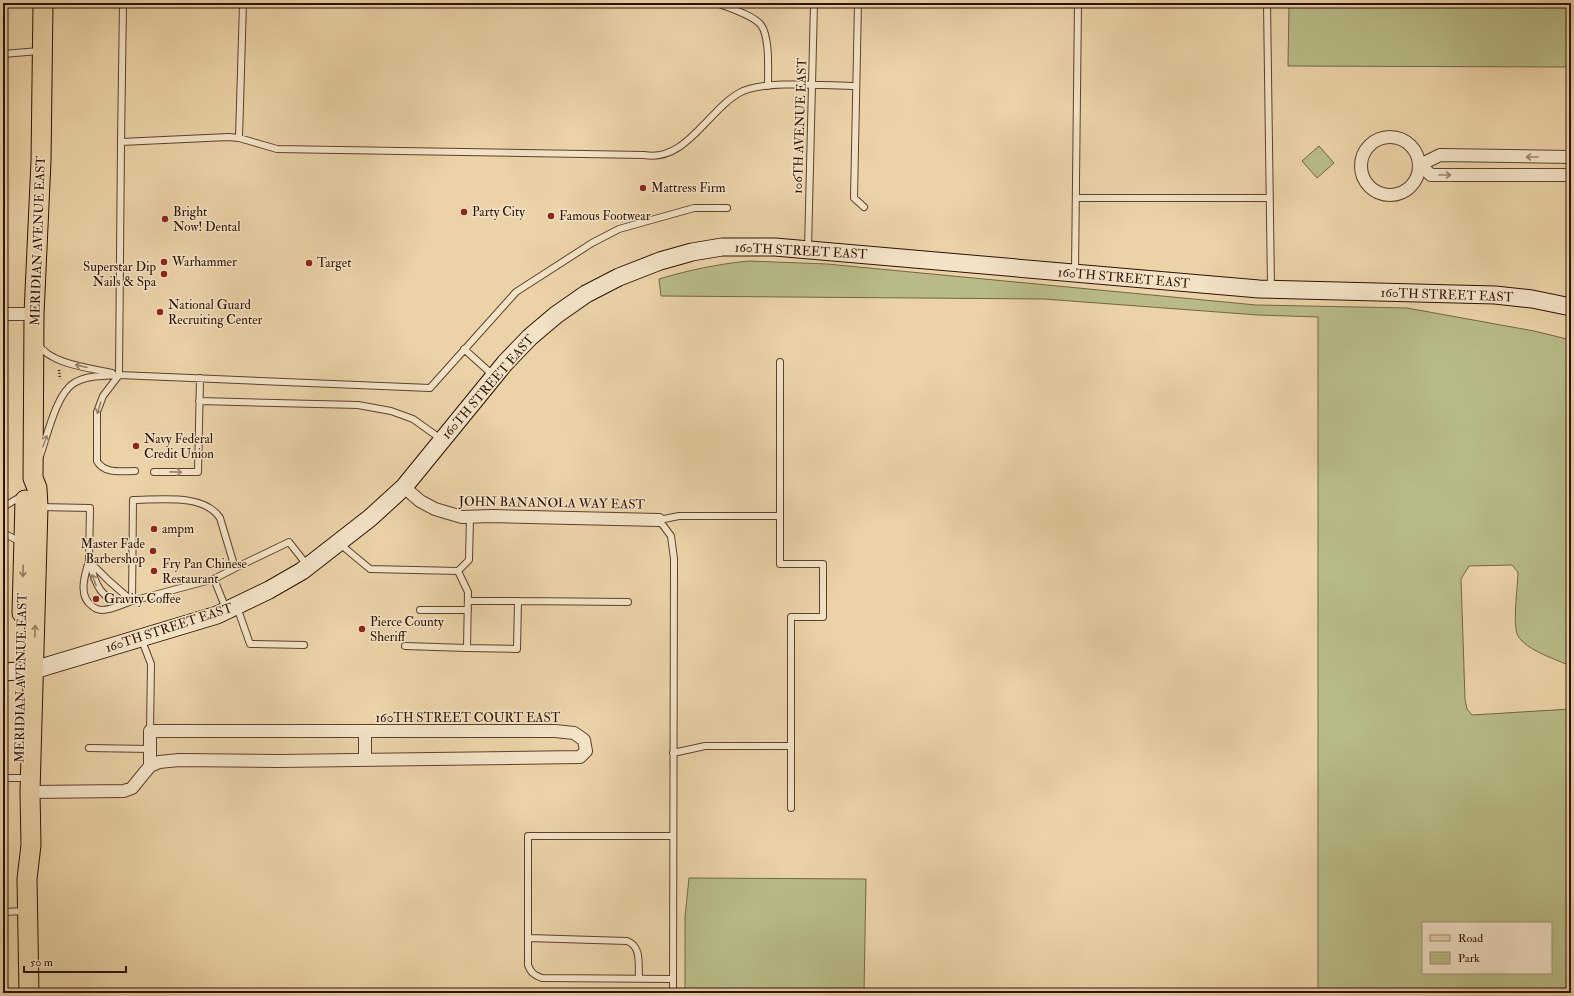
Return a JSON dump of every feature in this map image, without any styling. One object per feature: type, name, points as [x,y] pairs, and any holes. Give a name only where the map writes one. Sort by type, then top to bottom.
[{"type":"main road","name":"MERIDIAN AVENUE EAST","points":[[19,671],[32,493],[34,314],[41,161],[43,3]]},
{"type":"main road","name":"MERIDIAN AVENUE EAST","points":[[29,993],[27,879],[19,845],[18,783],[19,671],[24,544],[32,493]]},
{"type":"street","points":[[1420,165],[1414,183],[1407,190],[1398,194],[1388,195],[1379,193],[1371,188],[1363,176],[1361,162],[1363,153],[1369,145],[1377,139],[1386,136],[1405,140],[1413,147],[1418,155],[1420,165],[1431,175],[1571,175]]},
{"type":"street","points":[[1420,165],[1440,156],[1571,158]]},
{"type":"street","name":"160TH STREET EAST","points":[[19,671],[141,638],[217,615],[269,590],[308,566],[339,543],[385,505],[404,487],[494,377],[530,337],[556,315],[586,294],[619,277],[660,261],[692,252],[722,247],[751,246],[1270,290],[1495,295],[1532,299],[1571,307]]},
{"type":"street","points":[[3,314],[34,314]]},
{"type":"street","name":"JOHN BANANOLA WAY EAST","points":[[404,487],[420,501],[435,509],[457,516],[659,520]]},
{"type":"street","points":[[18,783],[124,791],[132,788],[150,766],[150,731]]},
{"type":"street","name":"160TH STREET COURT EAST","points":[[150,731],[555,731],[574,733],[584,740],[586,751],[580,757],[365,760],[179,760],[159,762],[150,766]]},
{"type":"street","points":[[365,731],[365,760]]},
{"type":"lane","points":[[123,3],[119,375],[103,396],[97,412],[97,461],[100,467],[108,471],[135,471]]},
{"type":"lane","points":[[239,138],[243,3]]},
{"type":"lane","points":[[717,3],[752,18],[761,25],[765,32],[768,86]]},
{"type":"lane","name":"106TH AVENUE EAST","points":[[808,250],[814,3]]},
{"type":"lane","points":[[858,3],[854,198],[864,207]]},
{"type":"lane","points":[[1075,273],[1078,3]]},
{"type":"lane","points":[[1267,3],[1270,290]]},
{"type":"lane","points":[[3,54],[42,51]]},
{"type":"lane","points":[[121,142],[206,137],[239,138],[278,149],[644,154],[652,156],[668,153],[681,146],[729,100],[744,90],[788,84],[856,86]]},
{"type":"lane","points":[[1076,198],[1269,198]]},
{"type":"lane","points":[[32,493],[58,404],[67,388],[74,383],[93,376],[119,375],[430,388],[516,292],[599,240],[619,229],[694,208],[727,208]]},
{"type":"lane","points":[[34,335],[42,349],[55,358],[65,362],[119,375]]},
{"type":"lane","points":[[464,350],[494,377]]},
{"type":"lane","points":[[780,362],[780,564],[823,564],[823,617],[791,617],[791,808]]},
{"type":"lane","points":[[154,472],[198,472],[200,378]]},
{"type":"lane","points":[[199,401],[358,405],[391,411],[413,419],[443,440]]},
{"type":"lane","points":[[3,507],[32,493],[90,508],[89,561],[84,577],[84,593],[87,602],[96,609],[102,610],[214,578],[288,542],[308,566]]},
{"type":"lane","points":[[132,601],[133,500],[192,501],[204,504],[217,513],[220,518],[235,568]]},
{"type":"lane","points":[[673,993],[674,559],[671,536],[659,520],[679,516],[780,516]]},
{"type":"lane","points":[[339,543],[370,569],[458,572],[469,560],[470,517]]},
{"type":"lane","points":[[3,533],[24,544]]},
{"type":"lane","points":[[89,561],[132,601]]},
{"type":"lane","points":[[89,561],[95,583],[98,588],[108,597],[118,602],[132,601]]},
{"type":"lane","points":[[458,572],[468,592],[467,648]]},
{"type":"lane","points":[[214,578],[250,644],[304,645]]},
{"type":"lane","points":[[468,601],[628,602]]},
{"type":"lane","points":[[405,646],[517,649],[518,601]]},
{"type":"lane","points":[[420,610],[468,610]]},
{"type":"lane","points":[[141,638],[151,664],[150,731]]},
{"type":"lane","points":[[673,753],[705,746],[791,746]]},
{"type":"lane","points":[[89,748],[150,749]]},
{"type":"lane","points":[[673,836],[528,836],[528,965],[530,971],[534,975],[542,978],[673,979]]},
{"type":"lane","points":[[3,912],[28,911]]},
{"type":"lane","points":[[528,938],[632,942],[638,950],[639,978]]},
{"type":"green space","points":[[1289,3],[1571,3],[1571,67],[1288,66]]},
{"type":"green space","points":[[1319,146],[1334,163],[1317,178],[1302,161]]},
{"type":"green space","points":[[749,261],[827,264],[1256,305],[1407,308],[1534,331],[1571,340],[1571,666],[1550,658],[1535,650],[1528,646],[1518,636],[1515,624],[1515,615],[1518,572],[1512,565],[1469,566],[1461,579],[1465,699],[1467,709],[1472,715],[1571,709],[1571,993],[1318,993],[1318,317],[1258,315],[1044,299],[661,296],[659,279],[704,268]]},
{"type":"green space","points":[[689,878],[866,879],[864,993],[685,993],[685,917]]},
{"type":"place","name":"Mattress Firm","points":[[643,188]]},
{"type":"place","name":"Party City","points":[[464,212]]},
{"type":"place","name":"Famous Footwear","points":[[551,216]]},
{"type":"place","name":"Bright Now! Dental","points":[[165,219]]},
{"type":"place","name":"Warhammer","points":[[164,262]]},
{"type":"place","name":"Target","points":[[309,263]]},
{"type":"place","name":"Superstar Dip Nails & Spa","points":[[164,274]]},
{"type":"place","name":"National Guard Recruiting Center","points":[[160,312]]},
{"type":"place","name":"Navy Federal Credit Union","points":[[136,446]]},
{"type":"place","name":"ampm","points":[[154,529]]},
{"type":"place","name":"Master Fade Barbershop","points":[[153,551]]},
{"type":"place","name":"Fry Pan Chinese Restaurant","points":[[154,571]]},
{"type":"place","name":"Gravity Coffee","points":[[96,599]]},
{"type":"place","name":"Pierce County Sheriff","points":[[362,629]]}]
